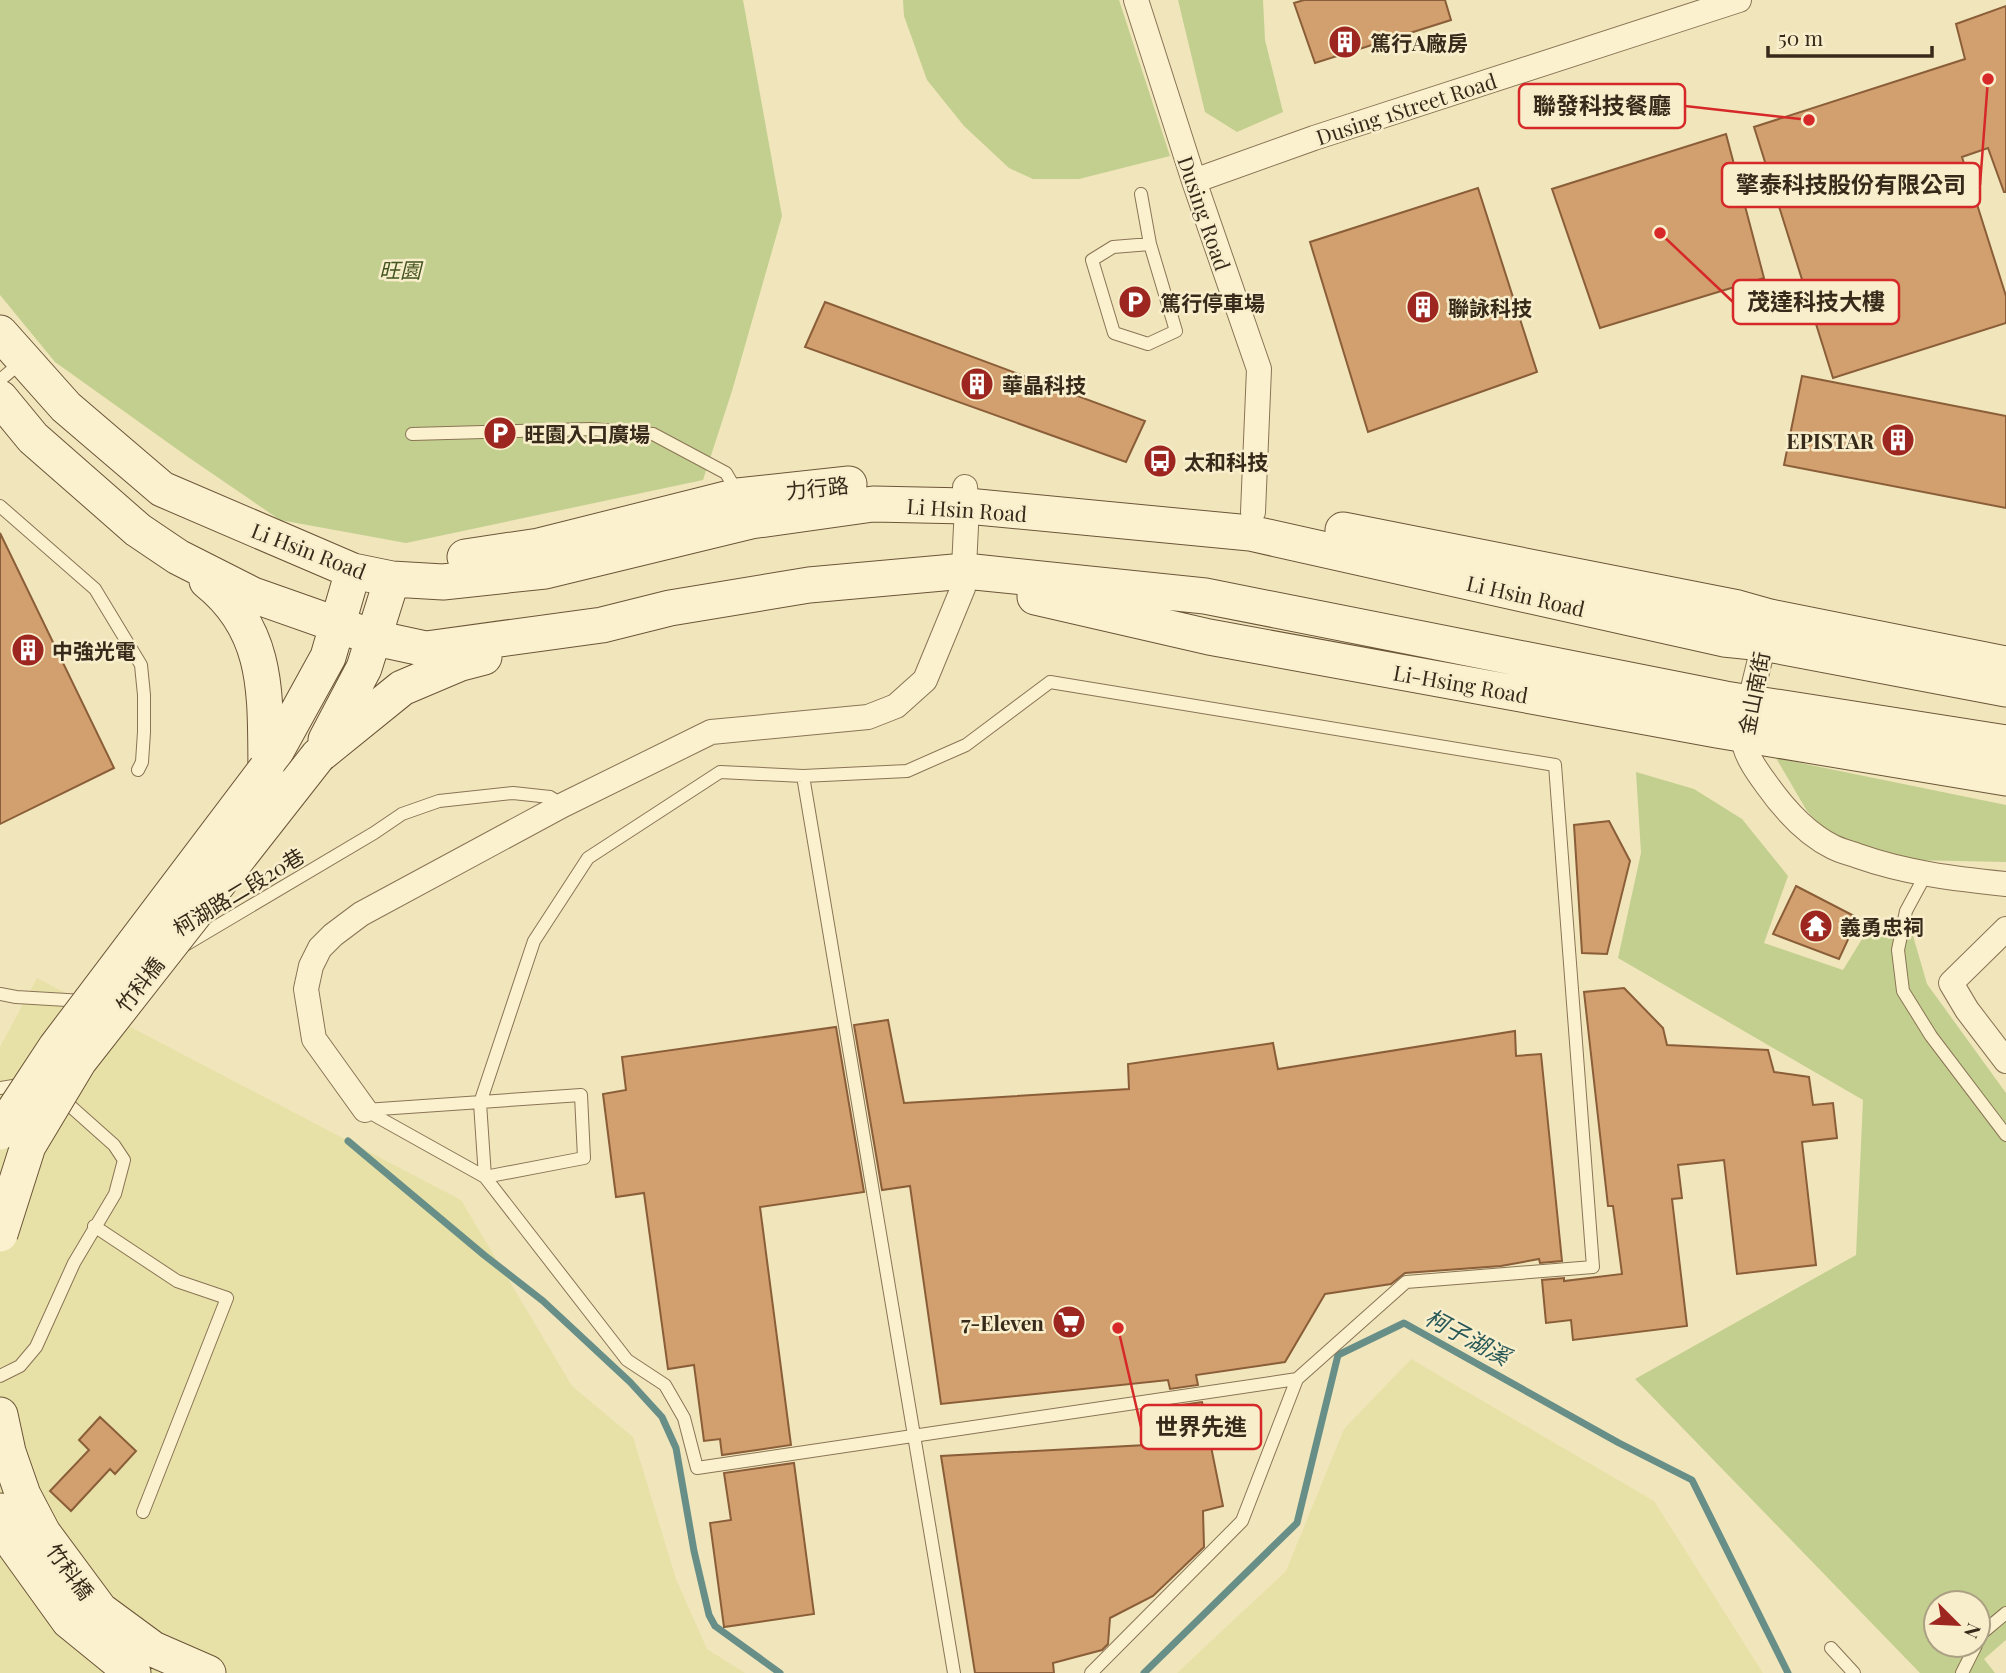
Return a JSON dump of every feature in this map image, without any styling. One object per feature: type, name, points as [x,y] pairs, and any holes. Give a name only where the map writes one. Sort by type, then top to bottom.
[{"type":"street","name":"Dusing Road","points":[[1136,0],[1194,181],[1259,369],[1253,512]]},
{"type":"street","name":"Dusing 1Street Road","points":[[1194,181],[1314,138],[1739,0]]},
{"type":"street","name":"Li Hsin Road","points":[[0,333],[12,370],[66,407],[162,489],[353,571],[392,579],[443,582],[545,571],[751,521],[873,504],[966,497],[1250,533],[1724,639],[1767,630],[2006,689]]},
{"type":"street","points":[[0,398],[33,438],[138,530],[216,588],[239,615],[257,647],[265,692],[266,769]]},
{"type":"street","name":"力行路","points":[[392,579],[428,562],[539,546],[738,496],[873,481],[966,497],[1253,512]]},
{"type":"street","points":[[365,1110],[314,1039],[306,989],[311,966],[320,948],[361,914],[563,805],[711,732],[868,717],[896,706],[925,680],[964,580],[966,497]]},
{"type":"street","points":[[1253,512],[1724,605],[1767,630],[2006,664]]},
{"type":"street","points":[[177,557],[253,595],[375,638],[426,649],[602,625]]},
{"type":"street","name":"竹科橋","points":[[0,1132],[56,1047],[266,769],[328,657],[353,571]]},
{"type":"street","name":"Li-Hsing Road","points":[[602,625],[670,608],[809,585],[919,574],[964,580],[1209,637],[1704,728],[1745,718],[2006,778]]},
{"type":"street","points":[[318,756],[364,668],[392,579]]},
{"type":"street","points":[[318,756],[402,688],[461,663],[602,625]]},
{"type":"street","name":"金山南街","points":[[1767,630],[1745,718],[1742,743],[1752,764],[1775,797],[1803,826],[1833,848],[1875,862],[1926,874],[2006,884]]},
{"type":"street","points":[[1745,718],[2006,743]]},
{"type":"street","name":"竹科橋","points":[[0,1234],[27,1146],[79,1060],[318,756]]},
{"type":"street","name":"金山南街","points":[[1926,874],[1947,867],[2006,869]]},
{"type":"street","points":[[2006,929],[1951,983],[1967,1010],[2006,1061]]},
{"type":"street","name":"竹科橋","points":[[0,1415],[8,1452],[23,1495],[43,1533],[100,1610],[153,1649],[208,1673]]},
{"type":"street","name":"竹科橋","points":[[0,1511],[15,1546],[69,1621],[133,1673]]},
{"type":"lane","points":[[1141,194],[1150,244],[1176,331],[1148,344],[1114,333],[1092,260],[1113,247],[1150,244]]},
{"type":"lane","points":[[412,434],[591,429],[653,434],[726,473],[738,496]]},
{"type":"lane","points":[[0,506],[95,589],[141,665],[144,732],[142,762],[138,770]]},
{"type":"lane","points":[[485,1177],[480,1103],[534,941],[588,858],[720,772],[803,776],[907,771],[966,745],[1050,682],[1555,765],[1593,1267],[1406,1282],[1297,1379],[1242,1521],[1091,1673]]},
{"type":"lane","points":[[803,776],[954,1673]]},
{"type":"lane","name":"柯湖路二段20巷","points":[[119,990],[134,976],[402,814],[439,801],[513,793],[550,797],[563,805]]},
{"type":"lane","points":[[1926,874],[1906,911],[1898,950],[1903,990],[1931,1036],[2006,1135]]},
{"type":"lane","points":[[0,994],[105,1004],[48,1086]]},
{"type":"lane","points":[[0,1088],[48,1086],[114,1145],[124,1160],[115,1195],[74,1263],[37,1347],[20,1366],[0,1376]]},
{"type":"lane","points":[[365,1110],[581,1095],[584,1158],[485,1177]]},
{"type":"lane","points":[[365,1110],[485,1177],[627,1360],[665,1385],[684,1418],[697,1468],[1297,1379]]},
{"type":"lane","points":[[94,1226],[177,1281],[227,1298],[143,1512]]},
{"type":"lane","points":[[1992,1625],[2006,1613]]},
{"type":"lane","points":[[1831,1648],[1854,1673]]},
{"type":"shaded area","points":[[37,978],[461,1200],[572,1386],[633,1437],[676,1579],[707,1649],[745,1673],[0,1673],[0,1047]]},
{"type":"shaded area","points":[[1411,1359],[1654,1501],[1763,1673],[1177,1673],[1286,1571],[1344,1429]]},
{"type":"green space","name":"旺園","points":[[0,0],[743,0],[782,216],[732,391],[703,480],[406,543],[280,520],[55,362],[0,295]]},
{"type":"green space","points":[[903,0],[1119,0],[1170,156],[1079,179],[1033,179],[1009,168],[964,126],[927,80],[904,16]]},
{"type":"green space","points":[[1178,0],[1263,0],[1265,40],[1283,112],[1237,132],[1205,112]]},
{"type":"green space","points":[[1776,758],[2006,805],[2006,862],[1908,860],[1833,839],[1807,811]]},
{"type":"green space","points":[[1636,772],[1694,789],[1742,819],[1788,876],[1764,943],[1843,970],[1870,926],[1909,922],[1927,984],[2006,1093],[2006,1640],[1992,1652],[1992,1589],[1922,1589],[1922,1659],[1984,1659],[1995,1673],[1920,1673],[1635,1379],[1856,1255],[1863,1100],[1618,958],[1641,853]]},
{"type":"building","name":"篤行A廠房","points":[[1304,0],[1445,0],[1451,20],[1315,63],[1294,3]]},
{"type":"building","points":[[2006,6],[2006,192],[1988,148],[1962,157],[2006,296],[2006,323],[1833,378],[1754,127],[1965,59],[1956,24]]},
{"type":"building","points":[[1726,134],[1764,278],[1600,328],[1552,189]]},
{"type":"building","name":"聯詠科技","points":[[1478,188],[1537,372],[1368,432],[1310,242]]},
{"type":"building","name":"華晶科技","points":[[825,302],[1145,421],[1126,462],[805,347]]},
{"type":"building","name":"EPISTAR","points":[[1802,376],[2006,416],[2006,508],[1784,465]]},
{"type":"building","name":"中強光電","points":[[0,533],[114,768],[0,824]]},
{"type":"building","points":[[1609,821],[1630,861],[1607,954],[1582,953],[1574,825]]},
{"type":"building","name":"義勇忠祠","points":[[1796,886],[1858,918],[1839,959],[1773,934]]},
{"type":"building","points":[[1624,988],[1663,1028],[1667,1045],[1768,1050],[1774,1072],[1809,1077],[1813,1105],[1833,1103],[1837,1138],[1802,1142],[1816,1265],[1737,1274],[1724,1160],[1678,1165],[1682,1198],[1672,1199],[1687,1326],[1573,1340],[1571,1320],[1546,1323],[1542,1280],[1564,1278],[1564,1281],[1622,1274],[1613,1206],[1608,1206],[1584,992]]},
{"type":"building","points":[[888,1020],[904,1103],[1129,1089],[1128,1064],[1273,1043],[1278,1069],[1515,1031],[1516,1056],[1541,1054],[1562,1261],[1540,1263],[1539,1259],[1501,1266],[1405,1273],[1391,1284],[1325,1294],[1285,1362],[1196,1375],[1198,1385],[1170,1389],[1168,1380],[941,1404],[910,1186],[882,1190],[854,1025]]},
{"type":"building","points":[[836,1027],[864,1192],[760,1207],[791,1445],[722,1455],[720,1439],[704,1441],[694,1365],[668,1369],[644,1193],[616,1197],[603,1094],[626,1090],[622,1057]]},
{"type":"building","points":[[1202,1402],[1223,1506],[1203,1511],[1204,1547],[1153,1596],[1110,1618],[1108,1644],[1102,1650],[1053,1663],[1054,1673],[975,1673],[941,1456],[1183,1443],[1174,1406]]},
{"type":"building","points":[[100,1417],[136,1451],[115,1474],[110,1469],[71,1511],[50,1491],[89,1450],[79,1440]]},
{"type":"building","points":[[794,1463],[814,1614],[724,1627],[710,1523],[731,1520],[724,1473]]},
{"type":"waterway","points":[[348,1141],[543,1301],[630,1382],[662,1417],[676,1448],[694,1551],[709,1615],[715,1626],[780,1673]]},
{"type":"waterway","name":"柯子湖溪","points":[[1144,1673],[1297,1523],[1338,1355],[1404,1323],[1619,1443],[1692,1480],[1788,1673]]},
{"type":"place","name":"篤行A廠房","points":[[1345,42]]},
{"type":"place","name":"擎泰科技股份有限公司","points":[[1988,79]]},
{"type":"place","name":"聯發科技餐廳","points":[[1809,120]]},
{"type":"place","name":"茂達科技大樓","points":[[1660,233]]},
{"type":"place","name":"篤行停車場","points":[[1135,302]]},
{"type":"place","name":"聯詠科技","points":[[1423,307]]},
{"type":"place","name":"華晶科技","points":[[977,384]]},
{"type":"place","name":"旺園入口廣場","points":[[500,433]]},
{"type":"place","name":"EPISTAR","points":[[1898,440]]},
{"type":"place","name":"太和科技","points":[[1160,461]]},
{"type":"place","name":"中強光電","points":[[28,650]]},
{"type":"place","name":"義勇忠祠","points":[[1816,926]]},
{"type":"place","name":"7-Eleven","points":[[1069,1322]]},
{"type":"place","name":"世界先進","points":[[1118,1328]]}]
